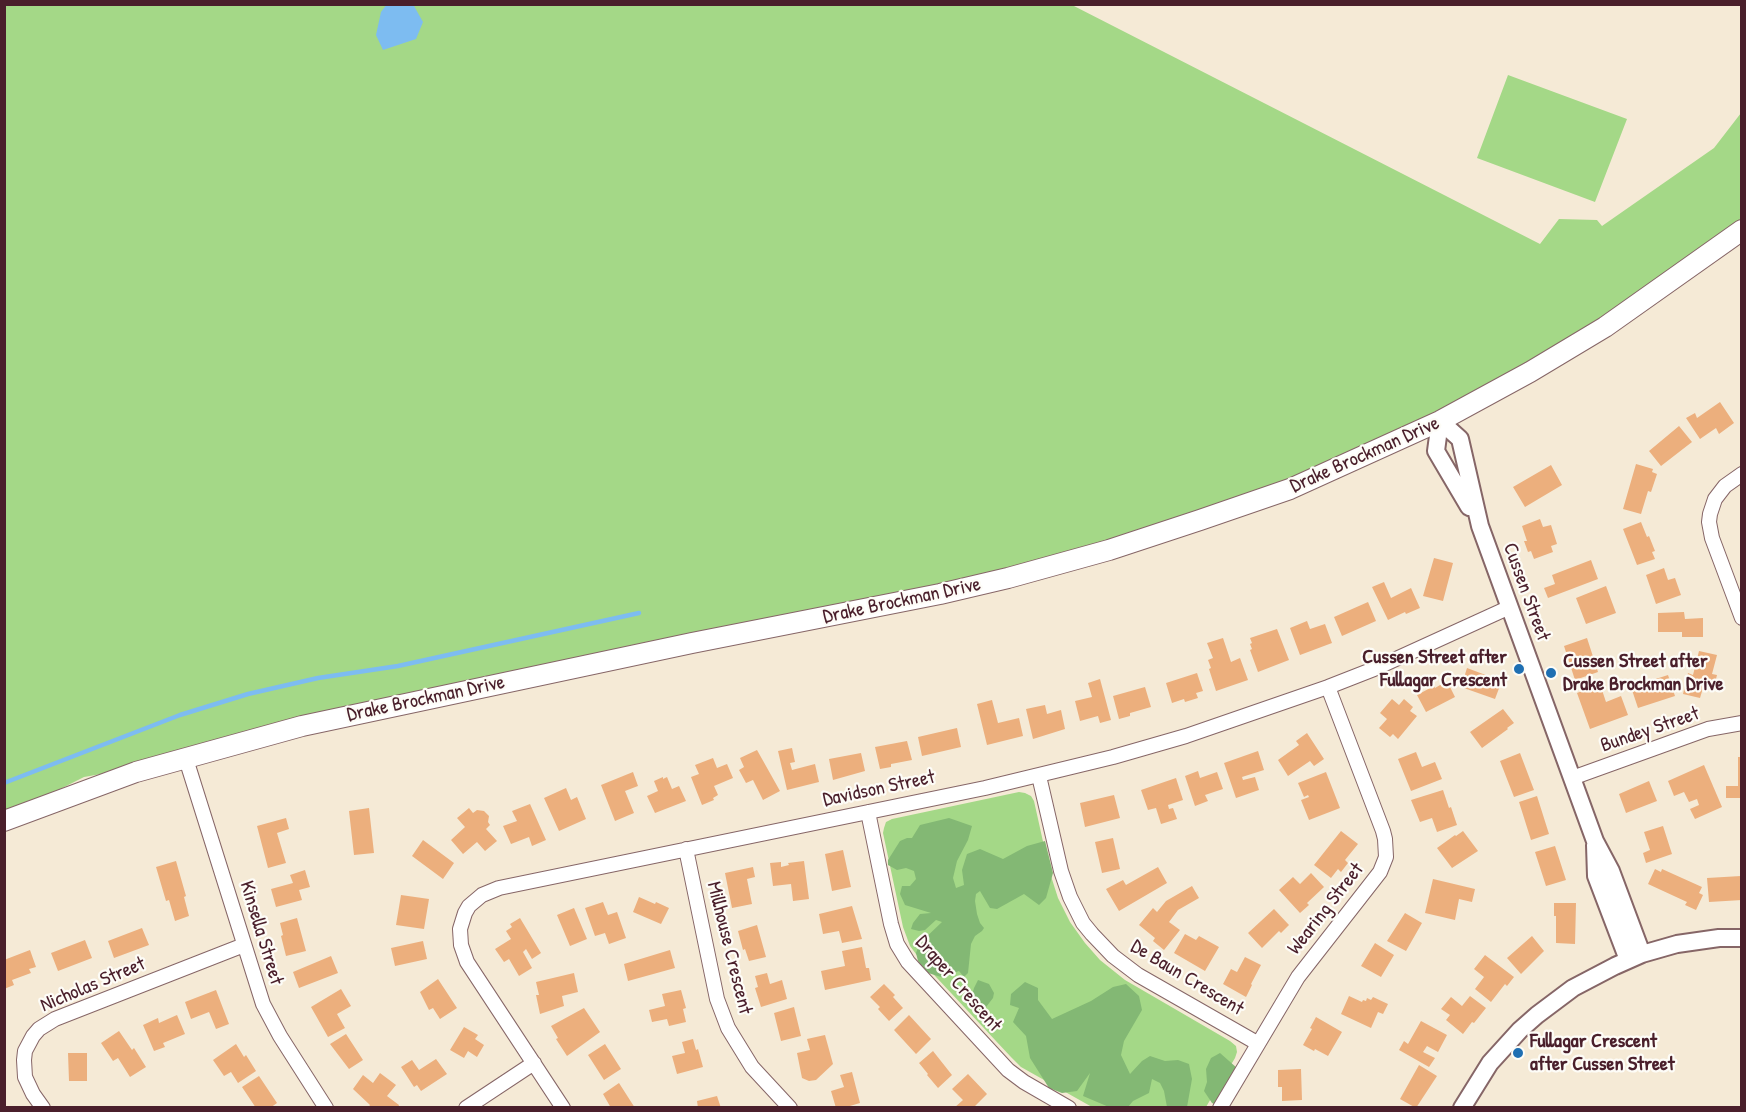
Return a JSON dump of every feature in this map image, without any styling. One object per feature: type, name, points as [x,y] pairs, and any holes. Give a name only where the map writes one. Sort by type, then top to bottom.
[{"type":"main road","name":"Drake Brockman Drive","points":[[4,821],[136,772],[302,726],[1008,578],[1109,550],[1290,489],[1440,421],[1530,372],[1605,327],[1742,230]]},
{"type":"street","name":"Cussen Street","points":[[1440,421],[1460,440],[1480,526],[1595,841],[1596,876],[1635,957]]},
{"type":"street","name":"Cussen Street","points":[[1440,421],[1436,451],[1480,526]]},
{"type":"street","points":[[1742,474],[1725,486],[1715,499],[1709,522],[1712,538],[1742,618]]},
{"type":"street","name":"Davidson Street","points":[[563,1107],[467,962],[461,945],[460,929],[469,906],[482,895],[499,888],[1039,776],[1186,736],[1374,669],[1510,608]]},
{"type":"street","name":"Wearing Street","points":[[1220,1107],[1298,977],[1380,872],[1386,856],[1383,831],[1328,687]]},
{"type":"street","name":"Bundey Street","points":[[1572,778],[1708,729],[1742,723]]},
{"type":"street","name":"Kinsella Street","points":[[186,759],[257,987],[280,1036],[326,1107]]},
{"type":"street","name":"De Baun Crescent","points":[[1039,776],[1061,871],[1070,897],[1083,923],[1113,956],[1138,975],[1257,1043]]},
{"type":"street","name":"Draper Crescent","points":[[868,812],[891,924],[897,944],[908,962],[1008,1070],[1024,1082],[1069,1107]]},
{"type":"street","name":"Millhouse Crescent","points":[[686,849],[717,999],[728,1028],[752,1067],[790,1107]]},
{"type":"street","points":[[1462,1107],[1490,1063],[1531,1020],[1574,988],[1635,957],[1677,944],[1719,938],[1742,938]]},
{"type":"street","name":"Nicholas Street","points":[[43,1107],[33,1094],[26,1077],[24,1060],[33,1036],[39,1029],[55,1019],[244,945]]},
{"type":"street","points":[[466,1107],[534,1063]]},
{"type":"green space","points":[[5,5],[1072,5],[1540,244],[1559,219],[1597,220],[1602,226],[1714,148],[1741,113],[1741,230],[1440,421],[1109,550],[186,759],[84,777],[5,817]]},
{"type":"green space","points":[[1508,75],[1627,119],[1595,202],[1477,158]]},
{"type":"green space","points":[[1019,792],[1031,796],[1034,801],[1058,898],[1070,922],[1085,943],[1100,960],[1125,980],[1236,1046],[1235,1058],[1206,1107],[1092,1107],[1021,1067],[922,962],[910,946],[903,927],[883,833],[886,822]]},
{"type":"green space","points":[[949,818],[972,826],[968,840],[957,861],[953,878],[956,888],[964,885],[962,870],[967,854],[980,849],[1003,859],[1027,846],[1045,841],[1053,873],[1046,898],[1039,905],[1024,894],[997,909],[990,908],[980,891],[976,894],[977,914],[984,928],[975,936],[971,944],[968,973],[964,977],[959,971],[941,977],[925,972],[916,953],[920,943],[942,922],[936,920],[925,930],[911,929],[920,914],[931,913],[905,905],[900,894],[902,886],[910,886],[916,879],[914,871],[906,868],[897,870],[888,865],[888,860],[900,841],[912,838],[920,825]]},
{"type":"green space","points":[[978,980],[989,984],[994,993],[983,1011],[979,1011],[978,1001],[973,1000],[972,995]]},
{"type":"green space","points":[[1025,982],[1038,988],[1038,1000],[1052,1019],[1091,1001],[1113,987],[1126,984],[1139,996],[1142,1010],[1124,1041],[1121,1055],[1130,1074],[1150,1056],[1165,1061],[1178,1060],[1189,1064],[1192,1079],[1187,1107],[1167,1107],[1160,1083],[1152,1079],[1149,1093],[1133,1101],[1128,1107],[1109,1107],[1083,1096],[1090,1073],[1077,1091],[1062,1093],[1049,1088],[1030,1058],[1026,1036],[1013,1022],[1019,1008],[1010,1005],[1011,994]]},
{"type":"green space","points":[[1220,1053],[1237,1068],[1218,1106],[1212,1103],[1204,1091],[1207,1082],[1206,1069],[1211,1058]]},
{"type":"water","points":[[387,4],[414,6],[423,22],[416,39],[383,50],[376,35],[381,12]]},
{"type":"building","points":[[1720,402],[1734,423],[1719,434],[1716,428],[1700,439],[1686,418],[1695,413],[1697,418]]},
{"type":"building","points":[[1679,426],[1692,442],[1661,466],[1649,451]]},
{"type":"building","points":[[1636,464],[1653,469],[1652,472],[1657,474],[1651,492],[1648,491],[1641,514],[1623,509]]},
{"type":"building","points":[[1551,465],[1562,485],[1525,507],[1513,487]]},
{"type":"building","points":[[1540,519],[1543,527],[1551,525],[1557,544],[1551,546],[1553,552],[1534,559],[1531,551],[1528,552],[1524,541],[1527,541],[1522,526]]},
{"type":"building","points":[[1641,522],[1655,551],[1652,552],[1655,559],[1637,565],[1623,529]]},
{"type":"building","points":[[1434,558],[1453,563],[1443,601],[1423,596]]},
{"type":"building","points":[[1591,560],[1598,579],[1548,598],[1544,588],[1555,584],[1552,575]]},
{"type":"building","points":[[1664,568],[1668,580],[1675,578],[1681,595],[1656,604],[1646,575]]},
{"type":"building","points":[[1384,582],[1391,598],[1411,588],[1420,608],[1388,620],[1372,587]]},
{"type":"building","points":[[1606,586],[1616,613],[1586,624],[1576,598]]},
{"type":"building","points":[[1368,602],[1376,621],[1342,636],[1334,617]]},
{"type":"building","points":[[1684,612],[1685,619],[1703,618],[1703,637],[1682,637],[1682,632],[1658,632],[1658,613]]},
{"type":"building","points":[[1307,621],[1310,629],[1325,624],[1332,643],[1300,655],[1290,628]]},
{"type":"building","points":[[1277,629],[1289,660],[1258,672],[1250,650],[1252,643],[1250,638]]},
{"type":"building","points":[[1223,638],[1231,662],[1240,658],[1248,680],[1216,691],[1208,660],[1213,658],[1207,643]]},
{"type":"building","points":[[1587,638],[1598,672],[1575,680],[1564,646]]},
{"type":"building","points":[[1699,651],[1717,655],[1712,674],[1717,675],[1713,691],[1703,688],[1700,698],[1683,694],[1688,673],[1693,675]]},
{"type":"building","points":[[1467,668],[1499,680],[1498,682],[1501,683],[1495,699],[1461,687]]},
{"type":"building","points":[[1197,673],[1203,691],[1196,693],[1198,698],[1172,703],[1166,683]]},
{"type":"building","points":[[1668,675],[1675,696],[1638,708],[1631,687]]},
{"type":"building","points":[[1100,679],[1111,720],[1100,723],[1098,716],[1080,721],[1075,701],[1092,697],[1088,683]]},
{"type":"building","points":[[1447,681],[1455,697],[1426,712],[1417,695]]},
{"type":"building","points":[[1600,684],[1606,702],[1621,696],[1628,715],[1590,729],[1577,693]]},
{"type":"building","points":[[1145,687],[1151,707],[1119,719],[1113,696]]},
{"type":"building","points":[[1392,699],[1399,705],[1404,699],[1413,707],[1410,711],[1417,716],[1398,739],[1393,734],[1390,737],[1379,728],[1387,719],[1380,713]]},
{"type":"building","points":[[992,700],[998,723],[1019,718],[1023,736],[987,745],[977,704]]},
{"type":"building","points":[[1045,705],[1047,714],[1061,710],[1065,729],[1033,739],[1026,709]]},
{"type":"building","points":[[1503,709],[1514,723],[1482,748],[1470,732]]},
{"type":"building","points":[[957,728],[961,747],[922,756],[918,737]]},
{"type":"building","points":[[1307,733],[1324,759],[1314,766],[1310,761],[1288,776],[1278,760],[1299,745],[1296,741]]},
{"type":"building","points":[[907,741],[912,760],[891,764],[891,767],[880,769],[875,747]]},
{"type":"building","points":[[792,748],[795,762],[790,763],[792,770],[815,764],[819,782],[787,790],[778,751]]},
{"type":"building","points":[[757,750],[780,791],[763,800],[753,780],[746,783],[739,770],[744,767],[740,758]]},
{"type":"building","points":[[1258,751],[1264,770],[1242,777],[1243,780],[1255,777],[1259,790],[1236,798],[1224,763]]},
{"type":"building","points":[[1416,752],[1422,767],[1435,762],[1442,779],[1411,791],[1398,759]]},
{"type":"building","points":[[861,753],[865,771],[833,780],[829,759]]},
{"type":"building","points":[[1520,753],[1534,790],[1514,797],[1500,761]]},
{"type":"building","points":[[1738,757],[1742,757],[1742,798],[1726,798],[1726,786],[1738,786]]},
{"type":"building","points":[[713,758],[717,768],[727,764],[733,778],[714,786],[718,795],[713,798],[714,800],[702,805],[691,777],[699,774],[695,765]]},
{"type":"building","points":[[1704,765],[1722,807],[1695,819],[1690,809],[1699,805],[1697,799],[1689,802],[1684,792],[1674,796],[1668,781]]},
{"type":"building","points":[[1198,771],[1200,778],[1217,772],[1223,789],[1205,795],[1208,801],[1195,806],[1185,776]]},
{"type":"building","points":[[633,772],[638,786],[625,791],[634,813],[615,821],[601,785]]},
{"type":"building","points":[[1326,772],[1340,808],[1309,820],[1301,800],[1309,797],[1308,795],[1304,797],[1298,783]]},
{"type":"building","points":[[663,777],[663,779],[667,777],[672,789],[679,786],[686,801],[655,813],[647,796],[658,791],[654,781]]},
{"type":"building","points":[[1176,778],[1183,800],[1168,805],[1169,809],[1173,808],[1177,819],[1161,824],[1156,808],[1148,810],[1141,790]]},
{"type":"building","points":[[1649,781],[1657,801],[1626,813],[1619,794]]},
{"type":"building","points":[[566,788],[571,800],[577,797],[586,819],[559,831],[544,798]]},
{"type":"building","points":[[1443,790],[1457,825],[1437,832],[1432,818],[1420,822],[1411,800]]},
{"type":"building","points":[[1114,795],[1120,818],[1085,827],[1080,803]]},
{"type":"building","points":[[1537,796],[1549,834],[1531,840],[1519,802]]},
{"type":"building","points":[[530,804],[546,840],[532,846],[529,837],[511,844],[503,826],[517,821],[512,811]]},
{"type":"building","points":[[369,808],[374,853],[354,855],[349,811]]},
{"type":"building","points":[[469,808],[473,813],[477,810],[484,811],[489,816],[490,825],[486,829],[497,841],[485,851],[477,842],[463,854],[451,840],[465,827],[457,818]]},
{"type":"building","points":[[286,818],[289,829],[277,833],[286,863],[268,868],[257,826]]},
{"type":"building","points":[[1663,826],[1672,854],[1646,863],[1643,853],[1650,850],[1644,832]]},
{"type":"building","points":[[1341,831],[1358,844],[1345,860],[1348,863],[1341,872],[1338,869],[1331,878],[1314,865]]},
{"type":"building","points":[[1463,831],[1478,851],[1452,868],[1437,848]]},
{"type":"building","points":[[1113,838],[1120,869],[1102,873],[1095,842]]},
{"type":"building","points":[[423,840],[454,863],[443,879],[412,856]]},
{"type":"building","points":[[1555,846],[1566,880],[1546,886],[1535,852]]},
{"type":"building","points":[[843,850],[851,887],[832,891],[825,854]]},
{"type":"building","points":[[176,861],[189,916],[175,921],[169,900],[166,901],[156,867]]},
{"type":"building","points":[[804,861],[809,899],[793,901],[791,884],[773,886],[770,863],[781,862],[781,867],[789,865],[788,863]]},
{"type":"building","points":[[753,867],[755,877],[747,879],[752,904],[732,908],[725,873]]},
{"type":"building","points":[[1158,867],[1167,883],[1119,911],[1106,889],[1123,880],[1126,885]]},
{"type":"building","points":[[1655,869],[1661,872],[1662,869],[1702,887],[1699,893],[1703,895],[1696,910],[1685,905],[1687,902],[1648,884]]},
{"type":"building","points":[[305,870],[310,887],[299,890],[302,900],[276,907],[271,889],[293,883],[290,875]]},
{"type":"building","points":[[1311,873],[1324,887],[1300,913],[1279,890],[1293,877],[1300,884]]},
{"type":"building","points":[[1741,876],[1742,900],[1709,902],[1707,878]]},
{"type":"building","points":[[1433,879],[1475,889],[1472,902],[1459,899],[1455,920],[1425,913]]},
{"type":"building","points":[[1192,886],[1199,898],[1178,910],[1169,922],[1180,930],[1164,950],[1153,941],[1155,938],[1139,925],[1153,908],[1157,912],[1166,901]]},
{"type":"building","points":[[401,895],[429,899],[424,929],[396,925]]},
{"type":"building","points":[[639,897],[669,908],[661,924],[633,912]]},
{"type":"building","points":[[603,902],[608,915],[617,912],[626,938],[609,944],[605,933],[595,936],[585,908]]},
{"type":"building","points":[[1554,903],[1576,903],[1575,944],[1556,943]]},
{"type":"building","points":[[852,906],[862,939],[842,943],[839,931],[823,934],[819,914]]},
{"type":"building","points":[[574,908],[587,939],[570,946],[557,915]]},
{"type":"building","points":[[1274,909],[1289,925],[1281,933],[1279,931],[1262,948],[1248,933]]},
{"type":"building","points":[[1405,913],[1422,923],[1406,951],[1387,941]]},
{"type":"building","points":[[297,918],[306,951],[286,956],[280,923]]},
{"type":"building","points":[[520,918],[541,953],[532,959],[526,949],[523,952],[532,968],[519,976],[509,959],[504,962],[495,949],[511,939],[506,931],[512,927],[510,924]]},
{"type":"building","points":[[757,925],[766,957],[749,961],[745,949],[743,950],[738,931]]},
{"type":"building","points":[[142,928],[149,945],[114,958],[108,941]]},
{"type":"building","points":[[1185,934],[1196,940],[1199,936],[1219,947],[1205,971],[1174,953]]},
{"type":"building","points":[[1532,936],[1544,951],[1521,974],[1507,958]]},
{"type":"building","points":[[85,940],[92,958],[58,971],[51,953]]},
{"type":"building","points":[[423,941],[427,959],[395,966],[391,948]]},
{"type":"building","points":[[1375,943],[1394,955],[1381,977],[1361,966]]},
{"type":"building","points":[[862,947],[871,980],[825,990],[821,971],[845,966],[842,951]]},
{"type":"building","points":[[30,950],[36,967],[29,969],[31,973],[12,980],[14,985],[4,989],[4,960]]},
{"type":"building","points":[[670,950],[675,968],[628,981],[624,964]]},
{"type":"building","points":[[1485,955],[1514,977],[1507,986],[1505,984],[1491,1002],[1475,989],[1484,977],[1474,969]]},
{"type":"building","points":[[331,956],[338,973],[299,988],[293,972]]},
{"type":"building","points":[[1245,957],[1261,965],[1246,997],[1223,984],[1231,969],[1237,972]]},
{"type":"building","points":[[574,973],[578,992],[562,996],[564,1006],[540,1014],[536,982]]},
{"type":"building","points":[[767,973],[770,984],[782,980],[787,999],[761,1007],[755,988],[758,987],[755,976]]},
{"type":"building","points":[[438,979],[457,1008],[440,1019],[433,1008],[429,1010],[420,992]]},
{"type":"building","points":[[884,984],[903,1008],[889,1021],[870,997]]},
{"type":"building","points":[[341,989],[351,1006],[337,1014],[345,1028],[328,1037],[311,1007]]},
{"type":"building","points":[[216,990],[229,1024],[216,1029],[209,1012],[191,1019],[185,1002]]},
{"type":"building","points":[[681,990],[686,1008],[683,1009],[686,1022],[669,1026],[667,1019],[652,1022],[649,1010],[665,1006],[662,994]]},
{"type":"building","points":[[1349,996],[1362,1002],[1367,998],[1371,1000],[1373,997],[1388,1004],[1383,1014],[1378,1012],[1371,1028],[1341,1014]]},
{"type":"building","points":[[1470,996],[1486,1008],[1463,1034],[1446,1020],[1450,1015],[1441,1009],[1451,997],[1462,1006]]},
{"type":"building","points":[[794,1007],[801,1036],[781,1041],[774,1013]]},
{"type":"building","points":[[584,1008],[600,1032],[567,1056],[551,1026]]},
{"type":"building","points":[[177,1015],[185,1034],[163,1043],[165,1047],[154,1051],[143,1025],[158,1018],[159,1023]]},
{"type":"building","points":[[909,1015],[931,1039],[916,1054],[894,1030]]},
{"type":"building","points":[[1316,1017],[1342,1032],[1328,1056],[1303,1045]]},
{"type":"building","points":[[1421,1021],[1447,1035],[1438,1052],[1427,1046],[1423,1052],[1435,1058],[1429,1067],[1399,1050],[1404,1041],[1408,1044]]},
{"type":"building","points":[[464,1027],[478,1035],[475,1039],[484,1045],[477,1057],[468,1051],[464,1058],[450,1050]]},
{"type":"building","points":[[119,1031],[132,1050],[134,1048],[146,1067],[130,1077],[118,1058],[113,1061],[101,1043]]},
{"type":"building","points":[[346,1034],[363,1060],[349,1069],[330,1044]]},
{"type":"building","points":[[825,1035],[833,1064],[816,1080],[809,1081],[802,1078],[797,1053],[810,1050],[807,1039]]},
{"type":"building","points":[[693,1039],[703,1067],[677,1074],[672,1056],[685,1053],[682,1042]]},
{"type":"building","points":[[236,1044],[256,1071],[238,1083],[231,1072],[224,1076],[213,1060]]},
{"type":"building","points":[[605,1044],[621,1069],[604,1080],[588,1055]]},
{"type":"building","points":[[933,1051],[952,1075],[938,1088],[919,1063]]},
{"type":"building","points":[[68,1053],[87,1053],[87,1081],[69,1081]]},
{"type":"building","points":[[436,1059],[447,1074],[421,1091],[417,1085],[414,1087],[401,1067],[412,1060],[419,1070]]},
{"type":"building","points":[[1419,1065],[1437,1076],[1416,1108],[1400,1099]]},
{"type":"building","points":[[1301,1069],[1302,1100],[1282,1101],[1282,1087],[1278,1087],[1278,1070]]},
{"type":"building","points":[[852,1072],[860,1103],[836,1108],[831,1091],[844,1087],[840,1075]]},
{"type":"building","points":[[380,1073],[396,1085],[387,1096],[399,1105],[398,1108],[368,1108],[370,1105],[353,1089],[363,1075],[373,1083]]},
{"type":"building","points":[[968,1074],[987,1094],[973,1108],[954,1108],[963,1100],[952,1089]]},
{"type":"building","points":[[259,1076],[277,1103],[270,1108],[256,1108],[242,1087]]},
{"type":"building","points":[[619,1083],[635,1108],[611,1108],[603,1094]]},
{"type":"building","points":[[717,1096],[721,1108],[698,1108],[697,1101]]},
{"type":"waterway","points":[[4,783],[180,715],[248,694],[318,678],[398,666],[639,613]]},
{"type":"place","name":"Cussen Street after Fullagar Crescent","points":[[1519,669]]},
{"type":"place","name":"Cussen Street after Drake Brockman Drive","points":[[1551,673]]},
{"type":"place","name":"Fullagar Crescent after Cussen Street","points":[[1518,1053]]}]
